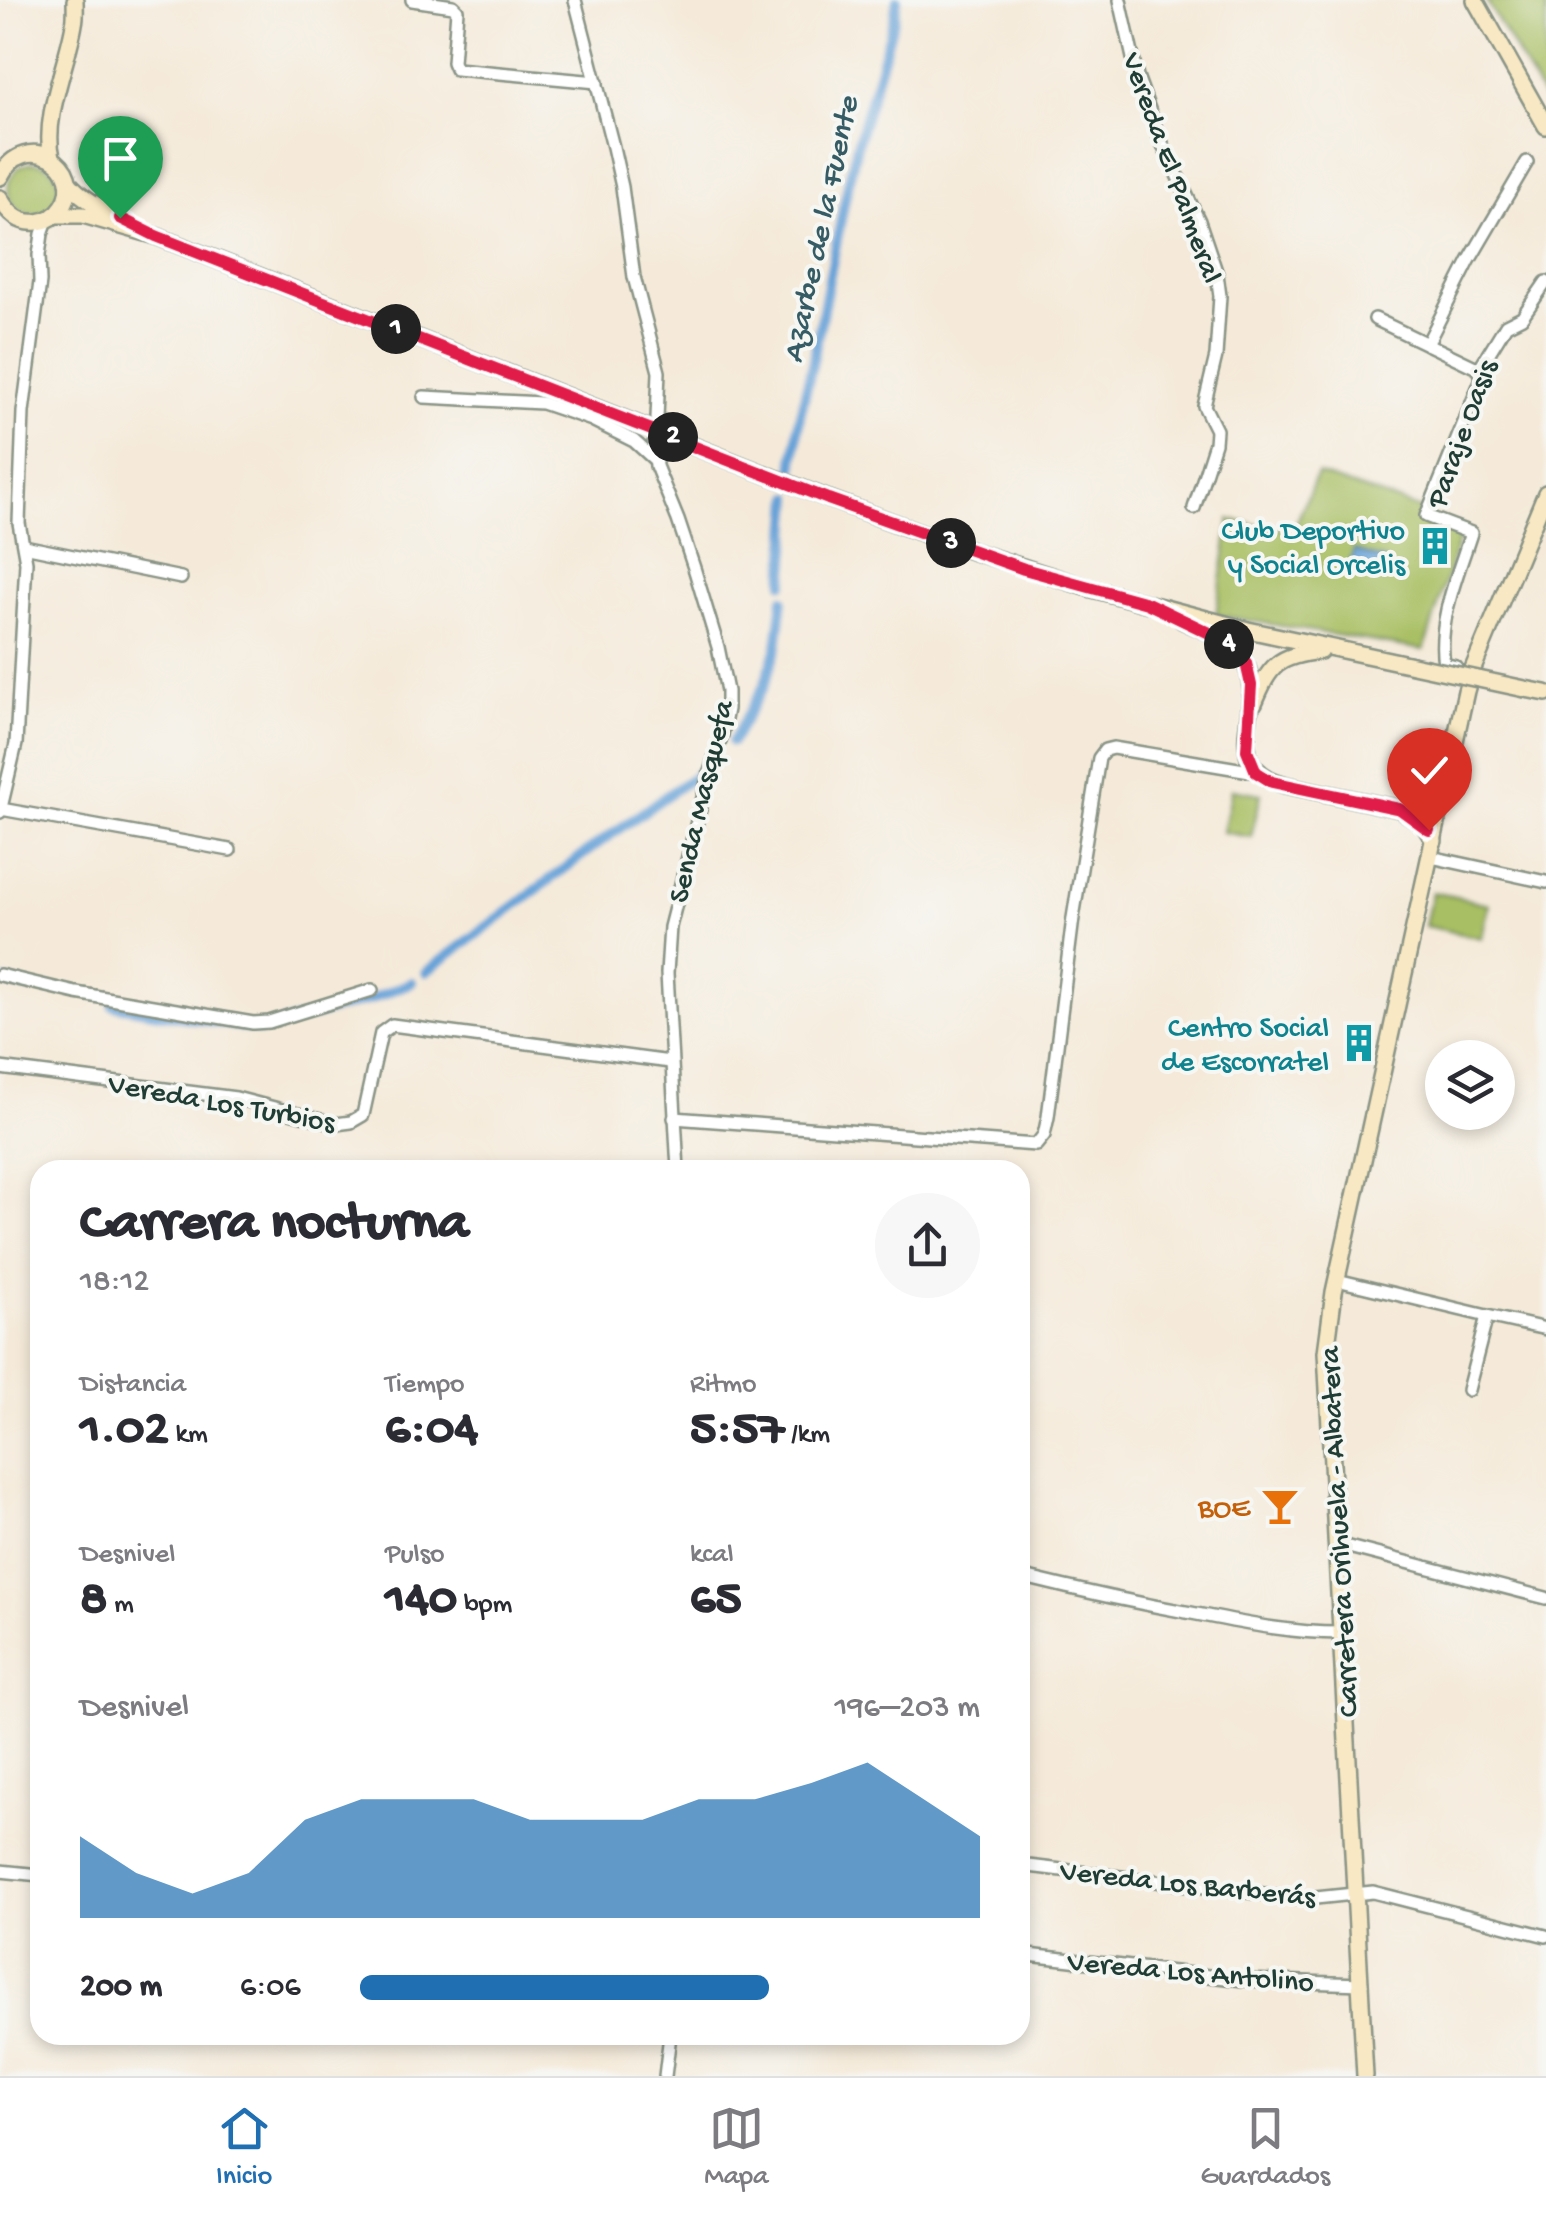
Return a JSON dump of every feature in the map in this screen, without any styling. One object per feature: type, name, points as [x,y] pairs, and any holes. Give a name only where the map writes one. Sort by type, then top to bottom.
[{"type":"main road","points":[[75,0],[74,24],[53,118],[49,148],[52,158],[76,191],[156,236]]},
{"type":"main road","points":[[1475,0],[1546,126]]},
{"type":"main road","points":[[0,177],[12,158],[35,145],[53,118]]},
{"type":"main road","points":[[12,158],[41,153],[52,158]]},
{"type":"main road","points":[[51,218],[66,200],[68,182]]},
{"type":"main road","points":[[0,198],[5,208],[23,221],[84,215],[156,236],[828,499],[1024,569],[1248,630],[1546,692]]},
{"type":"main road","points":[[1530,536],[1546,493]]},
{"type":"main road","points":[[1530,536],[1546,509]]},
{"type":"main road","name":"Carretera Orihuela - Albatera","points":[[1365,2076],[1326,1352],[1337,1280],[1472,671],[1530,536]]},
{"type":"main road","points":[[1147,603],[1220,638],[1246,663],[1251,685],[1247,750],[1256,772],[1272,782],[1400,809],[1419,818],[1439,816]]},
{"type":"main road","points":[[1250,712],[1273,666],[1297,653],[1332,649]]},
{"type":"main road","points":[[1400,809],[1428,804],[1436,798],[1446,778]]},
{"type":"main road","points":[[1400,809],[1424,825],[1432,849]]},
{"type":"street","points":[[412,0],[454,6],[457,10],[453,62],[456,69],[597,82]]},
{"type":"street","points":[[575,0],[622,187],[634,277],[660,372],[656,418]]},
{"type":"street","name":"Vereda El Palmeral","points":[[1120,0],[1137,76],[1217,274],[1220,296],[1216,356],[1204,406],[1216,430],[1215,443],[1194,508]]},
{"type":"street","points":[[1426,344],[1527,162]]},
{"type":"street","points":[[51,218],[42,234],[23,412],[19,523],[26,562],[16,744],[0,810],[230,850]]},
{"type":"street","points":[[23,221],[40,254]]},
{"type":"street","name":"Paraje Oasis","points":[[1472,671],[1444,664],[1441,648],[1450,600],[1471,534],[1426,516],[1482,378],[1479,370],[1506,326],[1522,317],[1546,282]]},
{"type":"street","points":[[1374,319],[1479,370]]},
{"type":"street","points":[[424,397],[542,403],[592,420],[634,441],[656,461]]},
{"type":"street","name":"Senda Masquefa","points":[[654,443],[656,461],[718,647],[727,691],[722,734],[670,927],[667,974],[677,1160]]},
{"type":"street","points":[[24,546],[180,578]]},
{"type":"street","points":[[674,1118],[1036,1145],[1044,1135],[1048,1116],[1072,918],[1098,758],[1113,748],[1256,772]]},
{"type":"street","points":[[1216,766],[1233,762],[1247,750]]},
{"type":"street","points":[[1432,849],[1546,882]]},
{"type":"street","points":[[0,975],[76,993],[253,1023],[269,1022],[372,990]]},
{"type":"street","name":"Vereda Los Turbios","points":[[0,1068],[236,1098],[336,1124],[352,1122],[363,1115],[381,1033],[392,1025],[670,1062]]},
{"type":"street","points":[[1337,1280],[1546,1329]]},
{"type":"street","points":[[1468,1390],[1487,1316]]},
{"type":"street","points":[[1337,1544],[1546,1598]]},
{"type":"street","points":[[1030,1578],[1108,1598],[1232,1621],[1309,1633],[1340,1633]]},
{"type":"street","name":"Vereda Los Barberás","points":[[1030,1865],[1306,1899],[1373,1892],[1546,1936]]},
{"type":"street","points":[[0,1870],[30,1874]]},
{"type":"street","name":"Vereda Los Antolino","points":[[1030,1955],[1243,1980],[1362,1984]]},
{"type":"street","points":[[665,2076],[669,2045]]},
{"type":"green space","points":[[1486,0],[1546,0],[1546,103]]},
{"type":"green space","points":[[34,163],[52,171],[60,189],[52,207],[34,215],[16,207],[8,189],[16,171]]},
{"type":"green space","points":[[1317,474],[1421,509],[1418,518],[1460,535],[1424,650],[1216,615],[1230,520],[1293,531]]},
{"type":"green space","points":[[1232,789],[1261,794],[1251,837],[1223,832]]},
{"type":"green space","points":[[1432,892],[1489,904],[1482,938],[1425,926]]},
{"type":"water","points":[[1354,550],[1389,562],[1383,580],[1348,568]]},
{"type":"waterway","name":"Azarbe de la Fuente","points":[[793,470],[800,415],[848,184],[897,0]]},
{"type":"waterway","name":"Azarbe de la Fuente","points":[[784,583],[791,497]]},
{"type":"waterway","name":"Azarbe de la Fuente","points":[[732,742],[764,686],[777,647],[783,599]]},
{"type":"waterway","name":"Azarbe de la Fuente","points":[[426,972],[700,772]]},
{"type":"waterway","name":"Azarbe de la Fuente","points":[[0,981],[28,987]]},
{"type":"waterway","name":"Azarbe de la Fuente","points":[[113,1005],[261,1030],[372,999],[412,982]]},
{"type":"place","name":"Club Deportivo y Social Orcelis","points":[[1435,546]]},
{"type":"place","name":"Centro Social de Escorratel","points":[[1359,1043]]},
{"type":"place","name":"BOE","points":[[1280,1506]]},
{"type":"route","points":[[120,218],[156,236],[828,499],[1024,569],[1147,603],[1220,638],[1246,663],[1251,685],[1247,750],[1256,772],[1272,782],[1400,809],[1429,830]]}]
